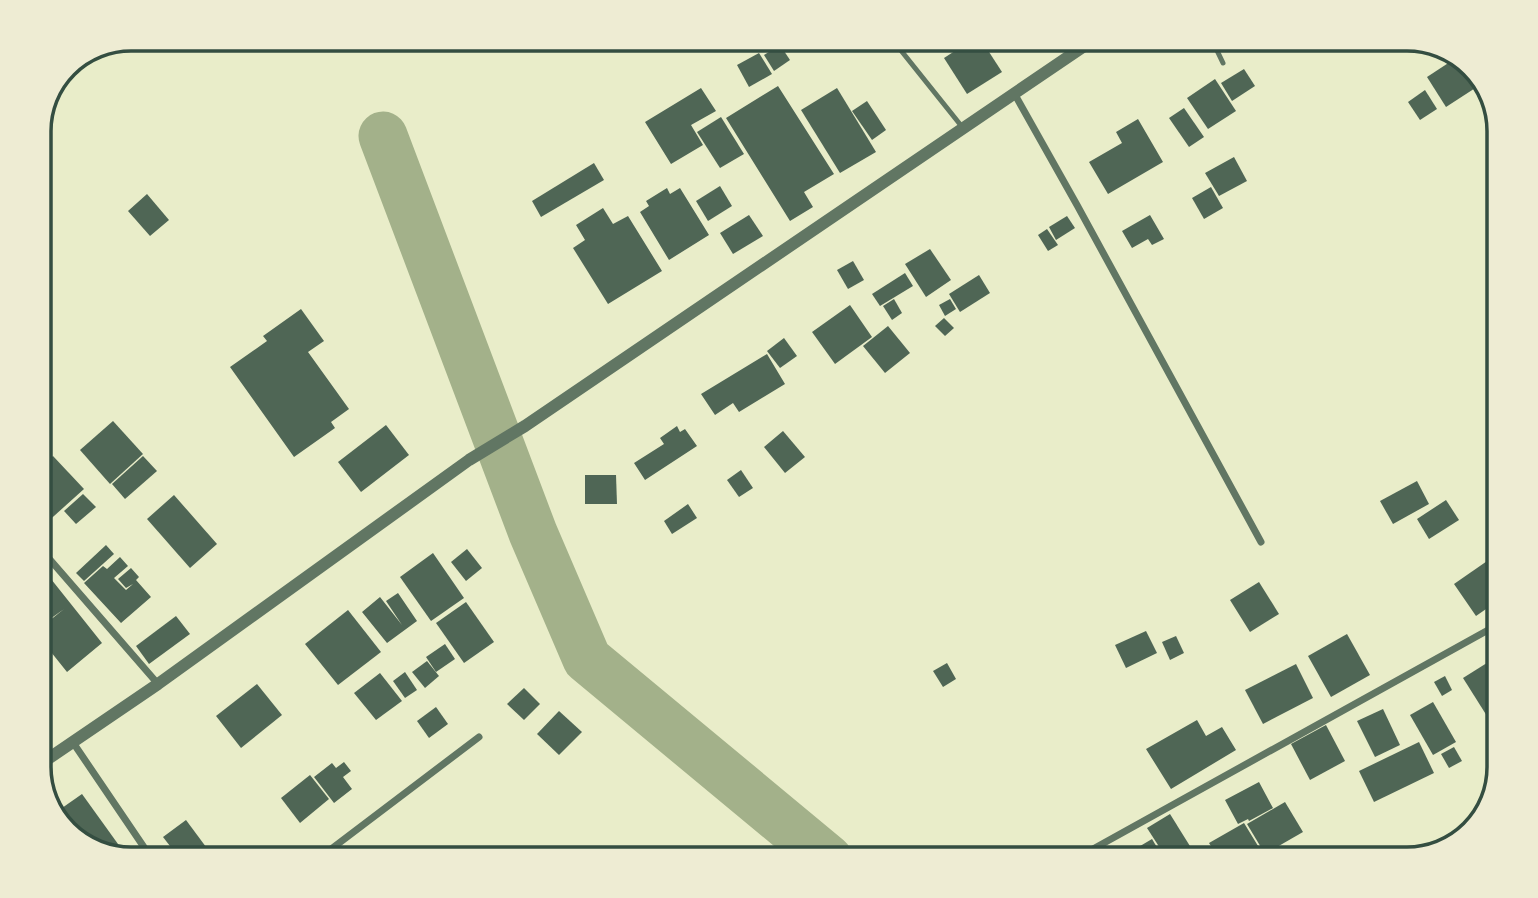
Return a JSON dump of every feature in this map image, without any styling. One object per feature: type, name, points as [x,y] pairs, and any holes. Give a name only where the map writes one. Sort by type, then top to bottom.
[{"type":"street","points":[[51,756],[158,684],[469,460],[525,426],[1077,51]]},
{"type":"street","points":[[1014,93],[1261,542]]},
{"type":"street","points":[[51,561],[158,684]]},
{"type":"street","points":[[1097,847],[1487,631]]},
{"type":"street","points":[[334,847],[479,737]]},
{"type":"street","points":[[72,741],[144,847]]},
{"type":"lane","points":[[901,51],[963,128]]},
{"type":"lane","points":[[1217,51],[1223,63]]},
{"type":"building","points":[[770,51],[784,51],[790,60],[774,71],[764,55]]},
{"type":"building","points":[[955,51],[988,51],[1002,72],[967,94],[944,58]]},
{"type":"building","points":[[759,53],[772,74],[749,87],[737,65]]},
{"type":"building","points":[[1449,63],[1475,88],[1446,107],[1427,77]]},
{"type":"building","points":[[1244,69],[1255,86],[1232,101],[1221,83]]},
{"type":"building","points":[[1215,79],[1236,111],[1208,129],[1187,98]]},
{"type":"building","points":[[778,86],[834,174],[804,192],[813,207],[790,221],[726,118]]},
{"type":"building","points":[[701,88],[716,111],[691,125],[703,145],[671,164],[645,122]]},
{"type":"building","points":[[837,88],[876,152],[840,173],[801,110]]},
{"type":"building","points":[[1425,90],[1437,109],[1420,120],[1408,102]]},
{"type":"building","points":[[867,101],[886,130],[872,140],[852,111]]},
{"type":"building","points":[[1184,108],[1204,137],[1189,147],[1169,118]]},
{"type":"building","points":[[721,117],[744,154],[720,168],[697,132]]},
{"type":"building","points":[[1138,119],[1163,162],[1108,194],[1089,162],[1122,143],[1116,132]]},
{"type":"building","points":[[1234,157],[1247,181],[1219,196],[1205,173]]},
{"type":"building","points":[[594,163],[604,180],[541,217],[532,201]]},
{"type":"building","points":[[720,186],[732,206],[708,221],[696,201]]},
{"type":"building","points":[[1211,187],[1223,208],[1204,219],[1192,198]]},
{"type":"building","points":[[667,188],[670,194],[680,188],[709,235],[669,260],[640,212],[649,206],[646,201]]},
{"type":"building","points":[[147,194],[169,220],[150,236],[128,211]]},
{"type":"building","points":[[603,208],[613,224],[628,216],[662,271],[608,304],[573,248],[585,240],[576,225]]},
{"type":"building","points":[[749,215],[763,236],[733,254],[720,233]]},
{"type":"building","points":[[1150,215],[1164,239],[1152,245],[1148,239],[1132,248],[1122,231]]},
{"type":"building","points":[[1067,216],[1075,228],[1056,240],[1049,227]]},
{"type":"building","points":[[1047,229],[1058,245],[1048,251],[1038,235]]},
{"type":"building","points":[[930,249],[951,280],[926,297],[905,264]]},
{"type":"building","points":[[853,261],[864,280],[848,289],[837,270]]},
{"type":"building","points":[[905,273],[913,286],[880,306],[872,294]]},
{"type":"building","points":[[979,275],[990,293],[960,312],[949,294]]},
{"type":"building","points":[[894,299],[902,313],[892,320],[883,306]]},
{"type":"building","points":[[950,299],[956,309],[945,316],[939,305]]},
{"type":"building","points":[[850,305],[872,337],[835,364],[812,332]]},
{"type":"building","points":[[301,309],[324,341],[308,352],[349,409],[331,422],[335,428],[294,457],[230,367],[267,341],[263,336]]},
{"type":"building","points":[[944,318],[954,328],[945,336],[935,326]]},
{"type":"building","points":[[888,326],[910,353],[885,373],[863,346]]},
{"type":"building","points":[[784,338],[797,356],[780,368],[767,351]]},
{"type":"building","points":[[767,354],[785,384],[739,412],[733,403],[715,415],[701,394]]},
{"type":"building","points":[[113,421],[143,454],[110,484],[80,450]]},
{"type":"building","points":[[386,425],[409,455],[361,492],[338,462]]},
{"type":"building","points":[[677,426],[680,432],[685,429],[697,446],[645,480],[634,463],[664,444],[660,438]]},
{"type":"building","points":[[783,431],[805,457],[785,473],[764,447]]},
{"type":"building","points":[[53,456],[84,489],[51,519]]},
{"type":"building","points":[[143,456],[157,471],[125,499],[112,484]]},
{"type":"building","points":[[741,470],[753,488],[739,497],[727,480]]},
{"type":"building","points":[[585,475],[616,475],[617,504],[585,504]]},
{"type":"building","points":[[1417,481],[1429,504],[1393,524],[1380,501]]},
{"type":"building","points":[[83,494],[96,507],[76,524],[64,511]]},
{"type":"building","points":[[174,495],[217,544],[190,568],[147,519]]},
{"type":"building","points":[[1446,500],[1459,520],[1429,539],[1417,519]]},
{"type":"building","points":[[688,504],[697,518],[672,534],[664,521]]},
{"type":"building","points":[[106,545],[114,554],[84,581],[76,573]]},
{"type":"building","points":[[467,549],[482,568],[466,581],[451,562]]},
{"type":"building","points":[[433,553],[464,598],[431,621],[400,577]]},
{"type":"building","points":[[120,557],[128,566],[114,578],[126,590],[133,584],[126,588],[118,579],[131,568],[139,577],[136,580],[151,597],[121,623],[84,583],[103,566],[107,569]]},
{"type":"building","points":[[1487,561],[1487,608],[1476,616],[1454,584]]},
{"type":"building","points":[[51,579],[102,643],[67,672],[51,652],[51,619],[64,609],[51,618]]},
{"type":"building","points":[[1259,582],[1279,614],[1250,632],[1230,600]]},
{"type":"building","points":[[398,593],[417,621],[387,643],[362,612],[380,597],[402,625],[386,601]]},
{"type":"building","points":[[466,602],[494,642],[464,663],[436,623]]},
{"type":"building","points":[[348,610],[381,652],[338,685],[305,644]]},
{"type":"building","points":[[176,616],[190,634],[149,664],[136,646]]},
{"type":"building","points":[[1146,631],[1157,653],[1126,668],[1115,645]]},
{"type":"building","points":[[1347,634],[1370,675],[1331,697],[1308,656]]},
{"type":"building","points":[[1176,636],[1184,653],[1170,660],[1162,642]]},
{"type":"building","points":[[445,644],[455,659],[436,672],[426,657]]},
{"type":"building","points":[[427,661],[439,676],[425,688],[412,672]]},
{"type":"building","points":[[947,663],[956,679],[943,687],[933,671]]},
{"type":"building","points":[[1487,663],[1487,716],[1463,678]]},
{"type":"building","points":[[1296,664],[1313,698],[1263,724],[1245,690]]},
{"type":"building","points":[[405,672],[417,690],[405,698],[393,681]]},
{"type":"building","points":[[380,673],[402,701],[376,720],[354,693]]},
{"type":"building","points":[[1445,676],[1452,690],[1442,696],[1434,682]]},
{"type":"building","points":[[257,684],[282,715],[241,748],[216,716]]},
{"type":"building","points":[[524,688],[540,704],[524,720],[507,704]]},
{"type":"building","points":[[1433,702],[1456,742],[1433,755],[1410,715]]},
{"type":"building","points":[[436,707],[448,724],[429,738],[417,721]]},
{"type":"building","points":[[1383,709],[1400,745],[1375,757],[1357,721]]},
{"type":"building","points":[[559,711],[582,732],[559,755],[537,734]]},
{"type":"building","points":[[1197,720],[1206,736],[1222,727],[1236,750],[1171,789],[1146,749]]},
{"type":"building","points":[[1326,725],[1345,761],[1310,780],[1291,744]]},
{"type":"building","points":[[1419,742],[1434,773],[1374,802],[1359,771]]},
{"type":"building","points":[[1454,747],[1462,761],[1449,768],[1441,754]]},
{"type":"building","points":[[344,762],[351,771],[343,777],[352,789],[334,803],[314,777],[332,763],[336,768]]},
{"type":"building","points":[[310,775],[329,799],[300,823],[281,798]]},
{"type":"building","points":[[1259,782],[1273,808],[1238,824],[1225,800]]},
{"type":"building","points":[[82,794],[118,844],[110,845],[91,837],[74,824],[62,808]]},
{"type":"building","points":[[1285,802],[1303,832],[1277,847],[1261,847],[1247,824]]},
{"type":"building","points":[[1170,814],[1191,847],[1159,847],[1147,828]]},
{"type":"building","points":[[186,820],[206,847],[171,847],[163,837]]},
{"type":"building","points":[[1244,823],[1259,847],[1212,847],[1209,843]]},
{"type":"building","points":[[1152,839],[1157,847],[1138,847]]},
{"type":"waterway","points":[[383,136],[533,533],[587,659],[814,847]]}]
